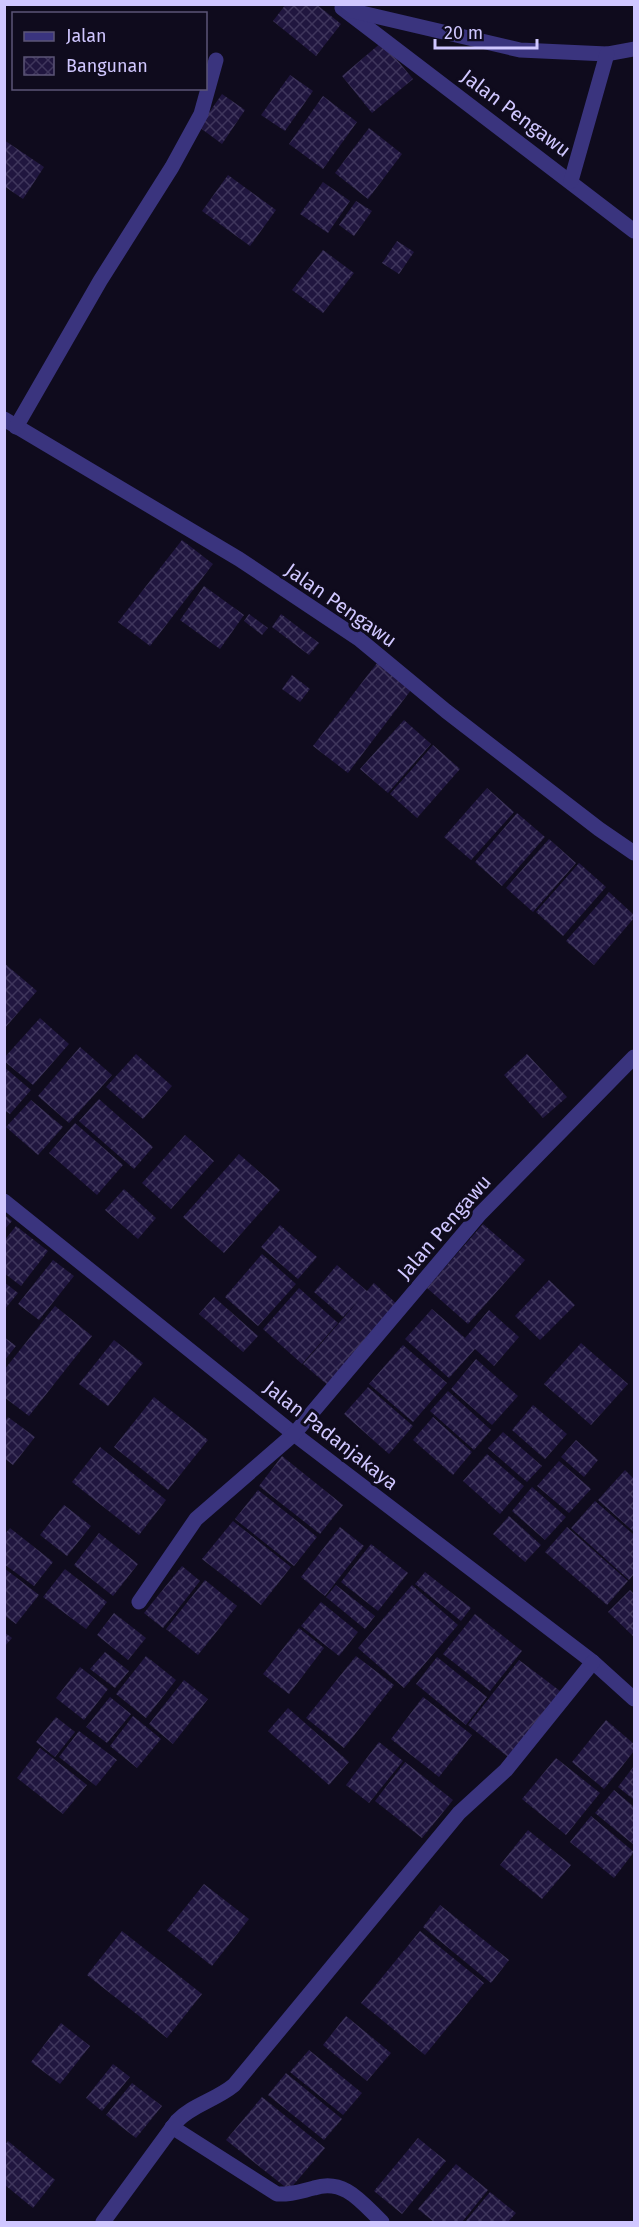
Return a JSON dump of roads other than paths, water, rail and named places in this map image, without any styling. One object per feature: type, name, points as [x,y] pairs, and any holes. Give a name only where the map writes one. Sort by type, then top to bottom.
[{"type":"street","points":[[338,6],[520,50],[607,54],[634,49]]},
{"type":"street","name":"Jalan Pengawu","points":[[338,6],[634,231]]},
{"type":"street","points":[[571,181],[607,54]]},
{"type":"street","points":[[10,423],[172,167],[201,114],[216,60]]},
{"type":"street","name":"Jalan Pengawu","points":[[10,423],[239,559],[359,639],[482,738],[599,829],[634,853]]},
{"type":"street","name":"Jalan Pengawu","points":[[139,1602],[196,1519],[294,1434],[480,1214],[634,1057]]},
{"type":"street","name":"Jalan Padanjakaya","points":[[4,1201],[294,1434],[592,1662],[634,1699]]},
{"type":"street","points":[[103,2223],[183,2114],[221,2095],[234,2085],[459,1813],[506,1770],[592,1662]]},
{"type":"street","points":[[172,2127],[277,2194],[292,2194],[333,2184],[350,2192],[382,2223]]}]
